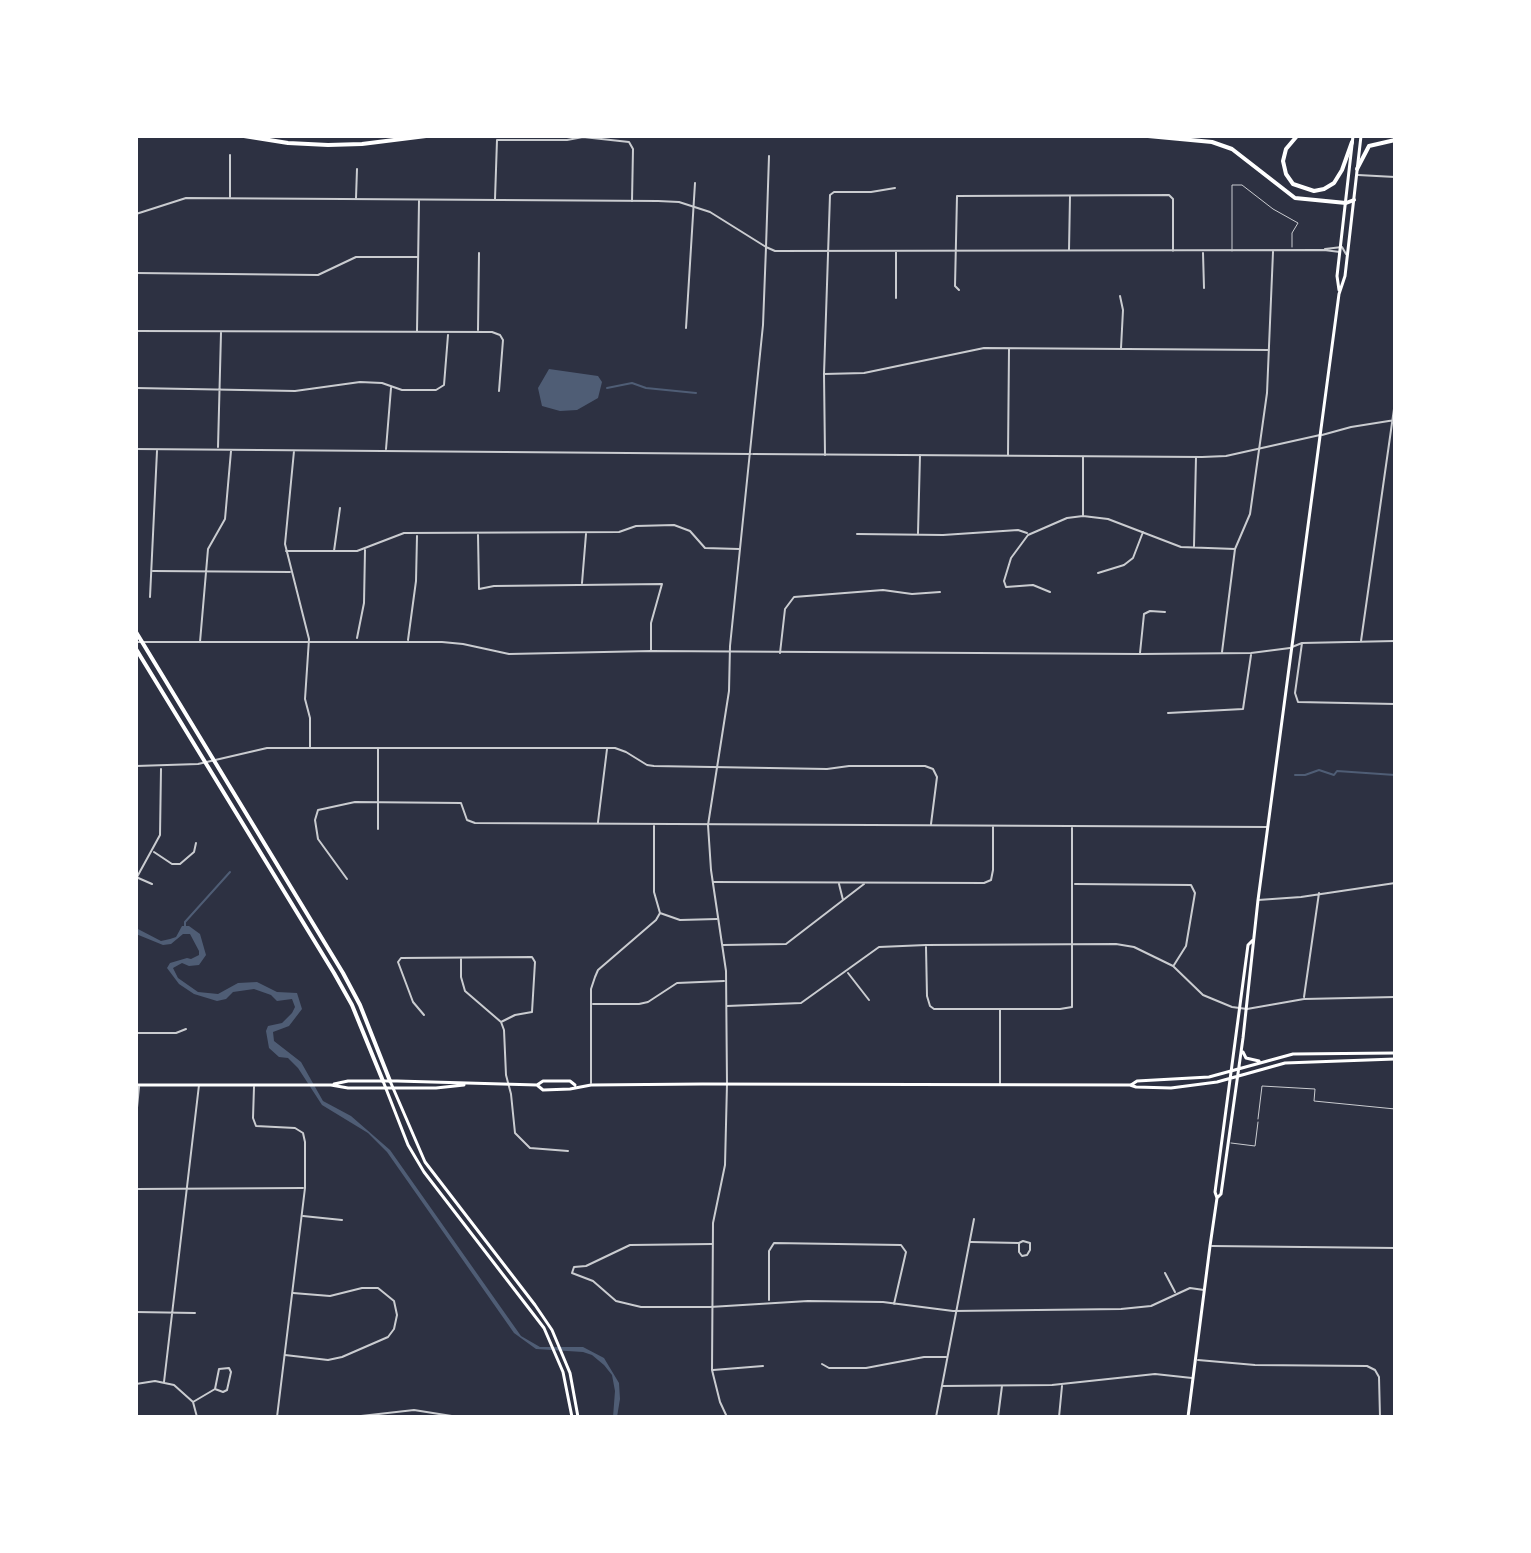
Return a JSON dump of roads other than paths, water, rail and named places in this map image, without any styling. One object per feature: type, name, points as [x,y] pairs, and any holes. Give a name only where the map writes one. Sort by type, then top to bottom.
[{"type":"highway","points":[[244,136],[328,145],[426,136]]},
{"type":"highway","points":[[797,136],[920,136]]},
{"type":"highway","points":[[1148,136],[1212,142],[1243,156],[1295,198],[1346,203],[1354,200]]},
{"type":"highway","points":[[1297,136],[1286,149],[1283,161],[1286,174],[1293,184],[1314,191],[1334,183],[1342,170],[1352,139]]},
{"type":"highway","points":[[1357,172],[1369,146],[1395,140]]},
{"type":"highway","points":[[136,632],[343,973],[360,1005],[390,1081]]},
{"type":"highway","points":[[136,649],[334,973],[352,1005],[383,1081]]},
{"type":"main road","points":[[1217,1198],[1221,1194],[1242,1048],[1258,900],[1361,138]]},
{"type":"main road","points":[[1339,294],[1337,276],[1352,139]]},
{"type":"main road","points":[[1188,1417],[1230,1071],[1248,945],[1253,940]]},
{"type":"main road","points":[[1242,1048],[1244,1056],[1262,1062]]},
{"type":"main road","points":[[1317,1053],[1320,1060]]},
{"type":"main road","points":[[1131,1085],[1137,1081],[1175,1080],[1239,1070],[1293,1054],[1395,1053]]},
{"type":"main road","points":[[537,1085],[543,1090],[591,1085],[727,1084],[1131,1085],[1171,1088],[1217,1082],[1285,1063],[1395,1059]]},
{"type":"main road","points":[[331,1085],[348,1081],[452,1082],[464,1085],[537,1085],[543,1081],[570,1081],[576,1086]]},
{"type":"main road","points":[[383,1081],[408,1145],[424,1172],[523,1298],[552,1342],[575,1417]]},
{"type":"main road","points":[[390,1081],[425,1162],[535,1305],[558,1342],[574,1388],[575,1417]]},
{"type":"main road","points":[[1217,1082],[1225,1088],[1227,1097]]},
{"type":"main road","points":[[138,1085],[452,1088],[464,1085]]},
{"type":"main road","points":[[1221,1142],[1229,1142]]},
{"type":"street","points":[[495,200],[497,140],[588,137],[629,142],[633,149],[632,201]]},
{"type":"street","points":[[230,155],[230,197]]},
{"type":"street","points":[[727,1417],[712,1370],[710,1307],[713,1223],[725,1165],[727,1084],[726,981],[708,825],[729,691],[730,652],[763,325],[769,156]]},
{"type":"street","points":[[356,199],[357,169]]},
{"type":"street","points":[[1357,172],[1395,177]]},
{"type":"street","points":[[686,328],[695,183]]},
{"type":"street","points":[[825,455],[824,374],[829,206],[832,193],[895,188]]},
{"type":"street","points":[[1069,250],[1070,195]]},
{"type":"street","points":[[959,290],[955,286],[957,196],[1169,195],[1173,199],[1173,252]]},
{"type":"street","points":[[136,214],[177,199],[230,197],[679,202],[710,212],[766,247],[779,251],[1341,250],[1347,258]]},
{"type":"street","points":[[417,332],[419,200]]},
{"type":"street","points":[[896,251],[896,298]]},
{"type":"street","points":[[1203,251],[1204,288]]},
{"type":"street","points":[[1222,653],[1235,549],[1250,514],[1267,393],[1273,251]]},
{"type":"street","points":[[478,331],[479,253]]},
{"type":"street","points":[[136,273],[318,275],[356,257],[417,257]]},
{"type":"street","points":[[1120,296],[1123,310],[1121,349]]},
{"type":"street","points":[[136,331],[478,331],[502,336],[499,391]]},
{"type":"street","points":[[218,449],[221,332]]},
{"type":"street","points":[[136,388],[295,391],[360,382],[382,383],[410,390],[436,390],[442,388],[448,333]]},
{"type":"street","points":[[1008,455],[1009,348]]},
{"type":"street","points":[[824,374],[864,373],[972,349],[1269,350]]},
{"type":"street","points":[[386,451],[392,386]]},
{"type":"street","points":[[1361,641],[1395,402]]},
{"type":"street","points":[[136,449],[1196,457],[1226,456],[1394,420]]},
{"type":"street","points":[[150,597],[157,449]]},
{"type":"street","points":[[200,642],[210,542],[225,519],[231,450]]},
{"type":"street","points":[[294,451],[285,530],[286,551],[308,643],[305,699],[310,718],[310,748]]},
{"type":"street","points":[[918,534],[920,455]]},
{"type":"street","points":[[1083,456],[1083,516]]},
{"type":"street","points":[[1194,547],[1196,457]]},
{"type":"street","points":[[334,552],[340,508]]},
{"type":"street","points":[[1050,592],[1033,585],[1004,586],[1009,562],[1028,535],[1057,521],[1083,516],[1115,520],[1172,544],[1235,549]]},
{"type":"street","points":[[286,551],[365,549],[401,534],[619,532],[640,526],[674,525],[690,531],[705,548],[741,549]]},
{"type":"street","points":[[857,534],[943,535],[1018,530],[1028,535]]},
{"type":"street","points":[[1098,573],[1124,565],[1133,558],[1143,531]]},
{"type":"street","points":[[582,584],[586,532]]},
{"type":"street","points":[[408,642],[416,581],[417,534]]},
{"type":"street","points":[[478,534],[479,589],[662,584],[651,627],[651,651]]},
{"type":"street","points":[[357,638],[364,603],[365,549]]},
{"type":"street","points":[[151,571],[291,572]]},
{"type":"street","points":[[780,653],[785,609],[794,597],[883,590],[912,594],[940,592]]},
{"type":"street","points":[[1140,654],[1144,614],[1150,611],[1165,612]]},
{"type":"street","points":[[139,641],[408,642],[459,644],[509,654],[651,651],[1140,654],[1251,653],[1291,648],[1302,643],[1395,641]]},
{"type":"street","points":[[1302,643],[1296,700],[1307,703],[1395,704]]},
{"type":"street","points":[[1168,713],[1243,709],[1251,653]]},
{"type":"street","points":[[378,748],[378,829]]},
{"type":"street","points":[[598,823],[608,748]]},
{"type":"street","points":[[136,766],[198,764],[257,749],[608,748],[626,752],[647,765],[825,769],[927,766],[937,776],[931,825]]},
{"type":"street","points":[[152,884],[137,877],[153,852],[161,829],[162,766]]},
{"type":"street","points":[[347,879],[318,839],[315,820],[317,813],[328,807],[347,803],[461,803],[467,820],[475,823],[1268,827]]},
{"type":"street","points":[[591,1085],[592,987],[598,970],[656,920],[660,913],[654,892],[654,824]]},
{"type":"street","points":[[926,945],[927,996],[934,1009],[1072,1007],[1072,825]]},
{"type":"street","points":[[713,882],[988,882],[993,870],[993,826]]},
{"type":"street","points":[[153,852],[172,864],[180,864],[194,852],[196,843]]},
{"type":"street","points":[[839,883],[843,900]]},
{"type":"street","points":[[722,945],[786,944],[865,883]]},
{"type":"street","points":[[1258,900],[1395,883]]},
{"type":"street","points":[[1073,884],[1191,885],[1195,893],[1186,946],[1173,966]]},
{"type":"street","points":[[1304,999],[1319,893]]},
{"type":"street","points":[[660,913],[680,920],[717,919]]},
{"type":"street","points":[[726,1006],[801,1003],[879,947],[926,945],[1072,944],[1134,947],[1173,966],[1203,995],[1247,1009],[1304,999],[1395,997]]},
{"type":"street","points":[[461,957],[465,991],[501,1022],[513,1126],[520,1139],[530,1148],[568,1151]]},
{"type":"street","points":[[424,1015],[413,1003],[398,962],[401,958],[533,958],[532,1012],[501,1022]]},
{"type":"street","points":[[847,972],[869,1000]]},
{"type":"street","points":[[592,1004],[639,1004],[648,1002],[677,983],[726,981]]},
{"type":"street","points":[[1000,1009],[1000,1084]]},
{"type":"street","points":[[136,1033],[176,1033],[186,1029]]},
{"type":"street","points":[[555,1081],[556,1089]]},
{"type":"street","points":[[136,1118],[138,1085]]},
{"type":"street","points":[[164,1382],[199,1085]]},
{"type":"street","points":[[254,1085],[253,1118],[256,1126],[295,1128],[304,1135],[305,1188],[278,1417],[361,1416],[405,1410],[431,1411],[458,1417]]},
{"type":"street","points":[[136,1189],[305,1188]]},
{"type":"street","points":[[302,1215],[342,1220]]},
{"type":"street","points":[[936,1417],[974,1219]]},
{"type":"street","points":[[970,1242],[1019,1243]]},
{"type":"street","points":[[769,1302],[769,1251],[774,1243],[901,1245],[906,1252],[894,1304]]},
{"type":"street","points":[[712,1244],[630,1245],[572,1269],[573,1275],[593,1281],[616,1301],[630,1306],[710,1307],[769,1302],[894,1304],[957,1311],[1143,1308],[1190,1288],[1205,1290]]},
{"type":"street","points":[[1210,1246],[1395,1248]]},
{"type":"street","points":[[1165,1273],[1175,1293]]},
{"type":"street","points":[[284,1355],[328,1360],[342,1357],[388,1337],[394,1329],[397,1315],[394,1301],[378,1288],[362,1288],[330,1296],[292,1293]]},
{"type":"street","points":[[136,1312],[195,1313]]},
{"type":"street","points":[[822,1364],[829,1368],[866,1368],[924,1357],[948,1357]]},
{"type":"street","points":[[1196,1360],[1249,1365],[1367,1366],[1375,1370],[1379,1377],[1380,1417]]},
{"type":"street","points":[[712,1370],[763,1366]]},
{"type":"street","points":[[193,1402],[215,1389],[219,1369],[229,1368],[227,1390],[215,1389]]},
{"type":"street","points":[[942,1386],[1062,1384],[1155,1374],[1193,1378]]},
{"type":"street","points":[[136,1384],[164,1382],[180,1388],[193,1402],[197,1417]]},
{"type":"street","points":[[1059,1417],[1062,1384]]},
{"type":"street","points":[[998,1417],[1002,1386]]},
{"type":"lane","points":[[1232,251],[1232,185],[1242,185],[1273,209],[1298,223],[1292,233],[1292,251]]},
{"type":"lane","points":[[1229,1142],[1255,1146],[1262,1086],[1315,1089],[1314,1101],[1395,1109]]},
{"type":"water","points":[[549,369],[598,376],[602,382],[598,398],[577,410],[560,411],[542,406],[538,388]]},
{"type":"water","points":[[182,926],[189,926],[200,934],[206,955],[199,965],[182,963],[173,968],[178,978],[198,992],[218,994],[238,983],[257,982],[277,992],[297,993],[302,1009],[289,1026],[273,1032],[274,1041],[301,1062],[323,1101],[351,1116],[390,1150],[521,1336],[540,1347],[583,1347],[604,1358],[619,1383],[617,1417],[613,1417],[615,1391],[612,1375],[604,1365],[583,1352],[536,1349],[514,1333],[387,1152],[368,1133],[322,1105],[298,1068],[288,1058],[279,1057],[269,1048],[268,1026],[282,1023],[292,1013],[295,1007],[292,999],[277,1001],[271,995],[254,989],[233,992],[226,999],[217,1001],[194,994],[179,984],[167,968],[170,963],[199,955],[190,934],[183,934],[171,944],[163,945],[136,934],[136,928],[161,941],[176,937]]},
{"type":"waterway","points":[[607,388],[632,383],[646,388],[696,393]]},
{"type":"waterway","points":[[1295,775],[1319,770],[1334,775],[1337,771],[1395,775]]},
{"type":"waterway","points":[[185,929],[185,922],[230,872]]}]
